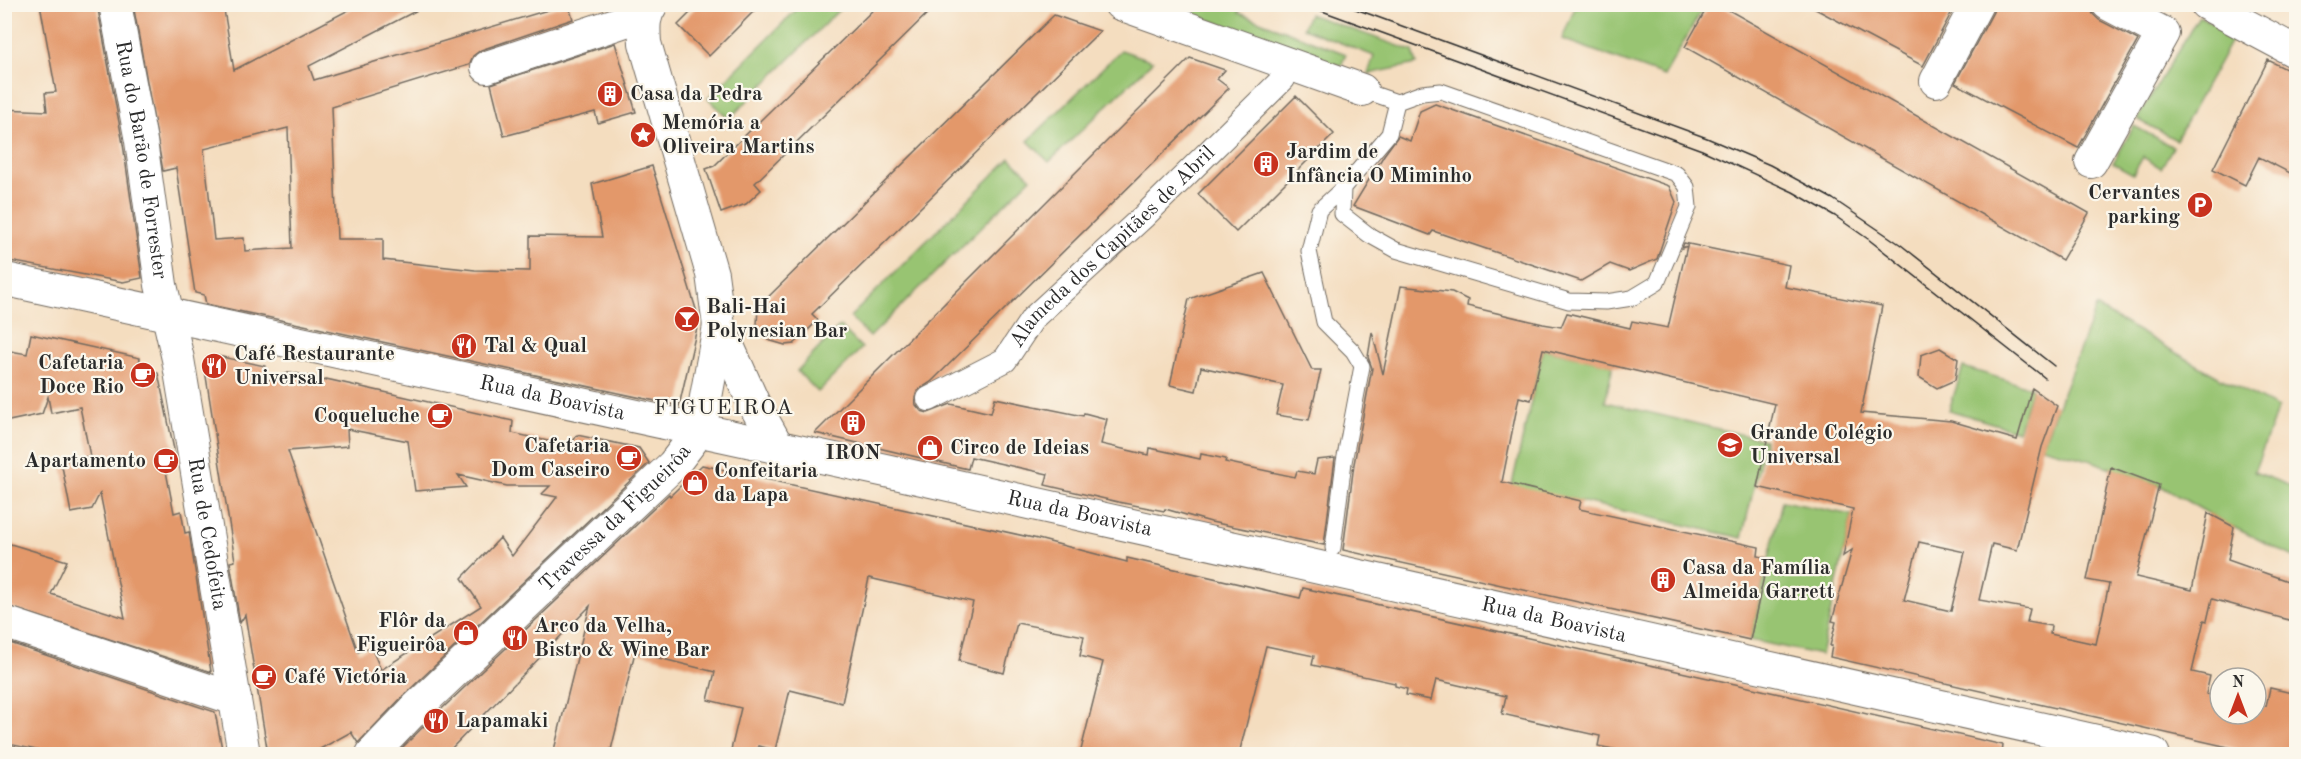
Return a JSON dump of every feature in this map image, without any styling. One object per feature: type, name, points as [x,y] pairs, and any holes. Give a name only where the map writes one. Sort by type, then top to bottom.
[{"type":"main road","name":"Rua da Boavista","points":[[4,279],[778,447],[2153,754]]},
{"type":"street","name":"Rua do Barão de Forrester","points":[[115,4],[141,141],[161,285],[169,315]]},
{"type":"street","points":[[1120,4],[1362,90]]},
{"type":"street","points":[[1936,81],[1977,4]]},
{"type":"street","points":[[2091,162],[2163,33],[2109,4]]},
{"type":"street","points":[[2205,4],[2296,52]]},
{"type":"street","points":[[487,67],[649,9]]},
{"type":"street","points":[[649,9],[644,26],[645,43],[712,274],[719,326],[754,404],[778,447]]},
{"type":"street","name":"Alameda dos Capitães de Abril","points":[[929,399],[1005,360],[1033,318],[1143,217],[1283,79]]},
{"type":"street","name":"Rua de Cedofeita","points":[[169,315],[244,754]]},
{"type":"street","points":[[700,430],[719,326]]},
{"type":"street","name":"Travessa da Figueirôa","points":[[372,754],[416,708],[673,465],[700,430]]},
{"type":"street","points":[[4,622],[235,699]]},
{"type":"lane","points":[[1343,188],[1341,214],[1369,235],[1396,250],[1569,301],[1606,302],[1632,298],[1657,283],[1689,207],[1687,187],[1677,174],[1441,91],[1422,93],[1397,102],[1362,90]]},
{"type":"lane","points":[[1333,548],[1344,462],[1362,366],[1353,351],[1324,322],[1309,251],[1318,210],[1343,188],[1389,134],[1397,102]]},
{"type":"green space","points":[[802,4],[844,5],[729,119],[708,98]]},
{"type":"green space","points":[[1576,4],[1705,5],[1664,76],[1562,39]]},
{"type":"green space","points":[[1166,5],[1242,5],[1239,13],[1346,54],[1341,66]]},
{"type":"green space","points":[[1309,14],[1413,51],[1417,64],[1368,74],[1374,56],[1303,28]]},
{"type":"green space","points":[[2199,16],[2234,35],[2176,140],[2137,119]]},
{"type":"green space","points":[[1121,50],[1153,61],[1049,162],[1028,141]]},
{"type":"green space","points":[[2134,126],[2173,147],[2161,168],[2143,157],[2133,174],[2113,163]]},
{"type":"green space","points":[[1010,158],[1031,178],[870,337],[850,317]]},
{"type":"green space","points":[[2096,307],[2220,378],[2278,408],[2254,472],[2296,488],[2296,558],[2225,523],[2159,485],[2089,460],[2042,447]]},
{"type":"green space","points":[[840,326],[862,348],[818,392],[797,371]]},
{"type":"green space","points":[[1543,349],[1613,365],[1605,402],[1765,440],[1742,538],[1558,496],[1508,502]]},
{"type":"green space","points":[[1963,367],[2032,388],[2018,431],[1949,410]]},
{"type":"green space","points":[[1782,501],[1852,515],[1821,655],[1750,640]]},
{"type":"building","points":[[40,4],[97,4],[123,144],[142,278],[123,282],[4,260],[4,109],[47,111],[45,93],[56,92]]},
{"type":"building","points":[[133,4],[223,4],[234,70],[360,4],[429,4],[309,66],[314,80],[568,4],[573,19],[481,50],[473,56],[469,65],[332,107],[337,239],[383,239],[383,260],[475,270],[530,271],[530,236],[602,237],[592,184],[652,166],[699,319],[679,406],[206,304],[204,295],[195,293],[176,168],[163,171]],"holes":[[[288,128],[292,248],[245,251],[244,238],[214,240],[204,149]]]},
{"type":"building","points":[[699,4],[761,4],[709,56],[678,25]]},
{"type":"building","points":[[879,4],[937,4],[755,183],[761,190],[746,204],[721,213],[706,169],[714,166]]},
{"type":"building","points":[[1709,4],[1718,4],[2089,213],[2062,260],[1685,47]]},
{"type":"building","points":[[1806,4],[1956,4],[1923,66]]},
{"type":"building","points":[[1995,4],[2089,4],[2093,14],[2099,20],[2138,40],[2078,148],[1955,83],[1993,12]]},
{"type":"building","points":[[1054,15],[1100,31],[812,314],[818,320],[794,344],[785,345],[768,340],[757,325],[758,307]]},
{"type":"building","points":[[615,43],[636,112],[598,123],[595,112],[504,136],[491,84]]},
{"type":"building","points":[[1190,58],[1225,70],[1217,79],[1229,88],[931,382],[917,391],[916,405],[921,411],[928,413],[951,404],[991,413],[995,398],[1083,416],[1084,413],[1107,419],[1101,444],[1149,455],[1150,448],[1200,459],[1201,454],[1226,459],[1225,462],[1295,477],[1297,471],[1314,474],[1317,460],[1335,458],[1324,545],[1045,485],[1048,474],[971,457],[968,469],[815,433]]},
{"type":"building","points":[[2268,60],[2296,74],[2296,176],[2259,157],[2245,185],[2213,169]]},
{"type":"building","name":"Jardim de Infância O Miminho","points":[[1296,96],[1334,134],[1236,232],[1198,194]]},
{"type":"building","points":[[1435,104],[1669,186],[1676,202],[1657,259],[1629,271],[1610,264],[1581,281],[1433,231],[1430,235],[1353,206],[1398,136],[1410,141],[1420,111]]},
{"type":"building","points":[[1684,243],[1789,265],[1785,287],[1882,306],[1861,413],[1951,421],[2017,440],[2032,388],[2057,406],[2042,447],[2017,550],[1992,544],[1979,600],[2030,609],[2027,622],[2051,626],[2050,634],[2096,644],[2109,584],[2087,580],[2111,467],[2159,485],[2136,577],[2192,590],[2208,513],[2234,527],[2228,560],[2296,584],[2296,622],[2212,599],[2207,621],[2204,620],[2192,672],[2208,676],[2206,694],[2208,694],[2208,726],[2268,726],[2270,688],[2296,694],[2296,754],[2259,754],[1830,657],[1832,646],[1830,646],[1836,622],[1832,621],[1852,550],[1843,556],[1853,509],[1757,487],[1775,404],[1543,349],[1531,400],[1519,397],[1502,482],[1581,501],[1579,509],[1759,547],[1758,556],[1768,558],[1750,640],[1343,550],[1354,464],[1372,368],[1368,357],[1372,332],[1383,374],[1401,286],[1452,292],[1468,300],[1467,306],[1561,327],[1567,313],[1630,328],[1632,321],[1668,328],[1687,246],[1682,248]],"holes":[[[1919,542],[1965,552],[1951,611],[1904,600]]]},
{"type":"building","points":[[1264,273],[1312,370],[1321,370],[1309,420],[1276,415],[1283,385],[1201,367],[1196,391],[1170,385],[1189,299]]},
{"type":"building","points":[[31,334],[140,358],[138,368],[158,373],[177,464],[165,466],[174,513],[181,511],[185,533],[189,532],[211,672],[4,605],[4,542],[67,561],[51,594],[125,618],[100,493],[92,509],[71,513],[61,461],[90,456],[80,407],[51,413],[48,397],[42,414],[4,422],[4,350],[27,354]]},
{"type":"building","points":[[1940,348],[1958,359],[1955,380],[1937,388],[1919,377],[1921,355]]},
{"type":"building","points":[[217,356],[265,366],[265,381],[291,372],[326,381],[326,379],[513,421],[512,433],[570,446],[577,435],[639,448],[649,463],[404,695],[358,743],[351,732],[311,754],[268,754],[245,615],[240,623],[230,562],[235,561],[205,370]],"holes":[[[347,429],[408,441],[415,491],[466,487],[458,475],[507,486],[550,486],[542,494],[557,497],[512,556],[500,538],[462,578],[481,606],[381,670],[371,647],[358,652],[288,451],[348,446]]]},
{"type":"building","points":[[702,465],[1038,539],[1127,562],[1127,558],[1300,598],[1303,588],[1762,690],[2003,745],[2002,754],[1637,754],[1598,746],[1600,736],[1502,714],[1506,696],[1436,680],[1431,700],[1406,695],[1407,689],[1395,686],[1395,683],[1312,665],[1314,656],[1266,646],[1239,754],[1080,754],[1103,662],[1080,656],[1084,636],[1017,623],[1004,673],[959,661],[973,602],[869,578],[842,703],[790,690],[775,750],[758,746],[756,754],[730,754],[741,708],[708,700],[715,672],[635,652],[610,754],[553,754],[590,606],[446,754],[396,754]]},
{"type":"building","points":[[4,641],[215,712],[223,754],[55,754],[4,743]]},
{"type":"tram line","points":[[1303,4],[1702,150],[1793,192],[1835,216],[1868,239],[2045,378]]},
{"type":"tram line","points":[[1342,4],[1707,138],[1770,165],[1833,199],[1901,245],[2054,366]]},
{"type":"place","name":"Casa da Pedra","points":[[610,94]]},
{"type":"place","name":"Memória a Oliveira Martins","points":[[643,135]]},
{"type":"place","name":"Jardim de Infância O Miminho","points":[[1266,164]]},
{"type":"place","name":"Cervantes parking","points":[[2200,205]]},
{"type":"place","name":"Bali-Hai Polynesian Bar","points":[[687,319]]},
{"type":"place","name":"Tal & Qual","points":[[464,346]]},
{"type":"place","name":"Café Restaurante Universal","points":[[214,366]]},
{"type":"place","name":"Cafetaria Doce Rio","points":[[143,375]]},
{"type":"place","name":"Coqueluche","points":[[440,416]]},
{"type":"place","name":"IRON","points":[[853,423]]},
{"type":"place","name":"Grande Colégio Universal","points":[[1730,445]]},
{"type":"place","name":"Circo de Ideias","points":[[930,448]]},
{"type":"place","name":"Cafetaria Dom Caseiro","points":[[629,458]]},
{"type":"place","name":"Apartamento","points":[[166,461]]},
{"type":"place","name":"Confeitaria da Lapa","points":[[695,483]]},
{"type":"place","name":"Casa da Família Almeida Garrett","points":[[1663,580]]},
{"type":"place","name":"Flôr da Figueirôa","points":[[466,633]]},
{"type":"place","name":"Arco da Velha, Bistro & Wine Bar","points":[[515,638]]},
{"type":"place","name":"Café Victória","points":[[264,677]]},
{"type":"place","name":"Lapamaki","points":[[436,721]]},
{"type":"district","name":"FIGUEIROA","points":[[724,408]]}]
